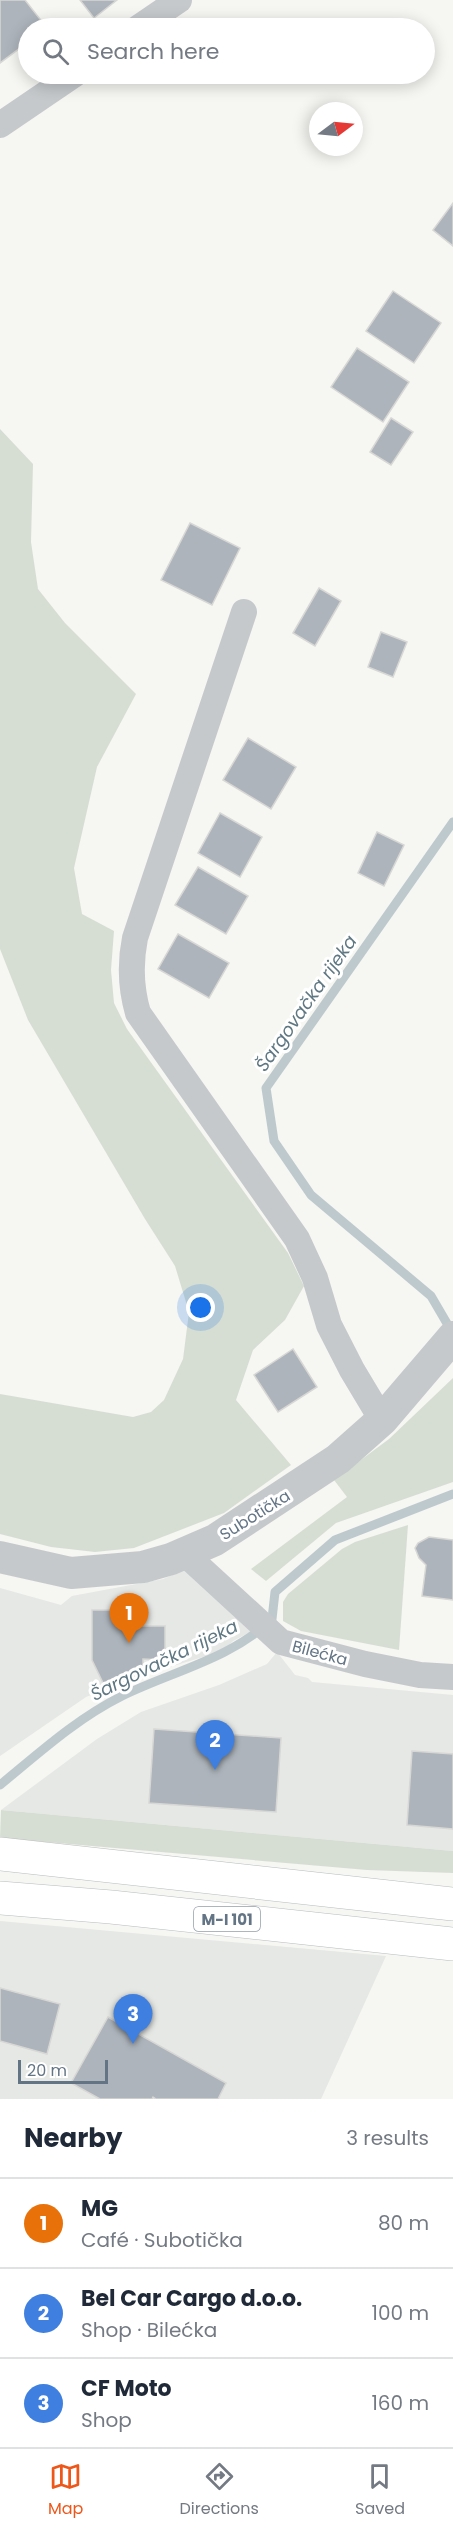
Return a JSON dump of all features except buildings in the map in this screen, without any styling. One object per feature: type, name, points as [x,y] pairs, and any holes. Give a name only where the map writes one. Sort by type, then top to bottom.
[{"type":"main road","points":[[0,1854],[453,1904]]},
{"type":"main road","name":"M-I 101","points":[[0,1898],[111,1907],[453,1944]]},
{"type":"street","points":[[153,18],[179,0]]},
{"type":"street","points":[[0,125],[60,84]]},
{"type":"street","points":[[244,612],[135,938],[132,955],[133,997],[138,1013],[297,1239],[315,1278],[329,1324],[352,1370],[382,1420]]},
{"type":"street","name":"Subotička","points":[[0,1557],[71,1573],[143,1567],[184,1553],[233,1531],[338,1459],[382,1420],[453,1336]]},
{"type":"street","name":"Bilećka","points":[[184,1553],[281,1642],[329,1657],[420,1675],[453,1677]]},
{"type":"shaded area","points":[[0,429],[33,464],[31,542],[38,589],[65,623],[136,694],[97,767],[74,868],[82,914],[114,931],[111,970],[114,1003],[127,1029],[288,1253],[304,1286],[285,1320],[253,1350],[236,1400],[291,1465],[224,1513],[134,1548],[95,1552],[51,1547],[0,1534],[0,1394],[133,1417],[151,1412],[164,1400],[183,1359],[189,1312],[175,1266],[28,1020],[0,949]]},
{"type":"shaded area","points":[[453,1378],[453,1482],[336,1523],[266,1581],[251,1569],[347,1497],[334,1480],[389,1439]]},
{"type":"shaded area","points":[[408,1525],[399,1650],[301,1631],[283,1621],[283,1602],[288,1594],[342,1549],[355,1542]]},
{"type":"shaded area","points":[[184,1570],[254,1630],[233,1641],[223,1651],[143,1675],[86,1697],[0,1756],[0,1588],[61,1605],[72,1596],[163,1579]]},
{"type":"shaded area","points":[[277,1652],[295,1675],[308,1678],[312,1682],[453,1695],[453,1851],[1,1810],[97,1739],[141,1712],[219,1685],[267,1664]]},
{"type":"shaded area","points":[[1,1810],[453,1851],[453,1873],[367,1870],[0,1838]]},
{"type":"shaded area","points":[[0,1921],[386,1956],[321,2099],[0,2099]]},
{"type":"waterway","name":"Šargovačka rijeka","points":[[452,1332],[431,1296],[311,1195],[274,1141],[266,1088],[453,822]]},
{"type":"waterway","name":"Šargovačka rijeka","points":[[0,1785],[58,1737],[105,1705],[141,1687],[220,1654],[256,1633],[272,1619],[275,1592],[335,1540],[453,1494]]},
{"type":"place","name":"MG","points":[[129,1643]]},
{"type":"place","name":"Bel Car Cargo d.o.o.","points":[[215,1770]]},
{"type":"place","name":"CF Moto","points":[[133,2044]]}]
